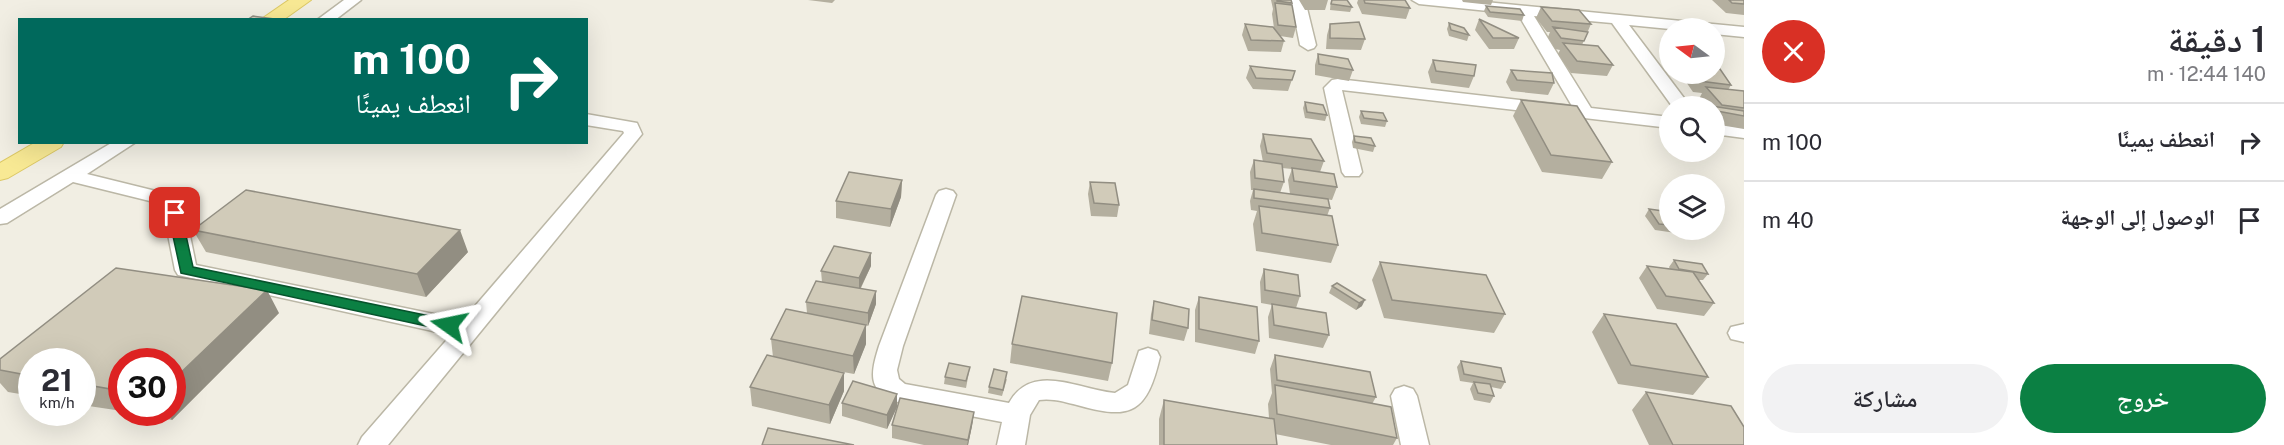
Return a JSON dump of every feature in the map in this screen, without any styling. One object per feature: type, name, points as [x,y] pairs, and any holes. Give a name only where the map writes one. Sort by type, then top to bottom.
[{"type":"main road","points":[[271,18],[302,0]]},
{"type":"main road","points":[[0,173],[50,144]]},
{"type":"street","points":[[327,18],[354,0]]},
{"type":"street","points":[[1298,0],[1308,45]]},
{"type":"street","points":[[1419,0],[1659,24]]},
{"type":"street","points":[[1524,11],[1585,113]]},
{"type":"street","points":[[1617,20],[1674,96]]},
{"type":"street","points":[[1725,30],[1744,32]]},
{"type":"street","points":[[1352,172],[1333,88],[1338,84],[1659,122]]},
{"type":"street","points":[[372,445],[633,134],[631,127],[588,119]]},
{"type":"street","points":[[1725,129],[1744,132]]},
{"type":"street","points":[[0,218],[124,144]]},
{"type":"street","points":[[71,176],[169,200],[174,206],[186,270],[469,330]]},
{"type":"street","points":[[946,195],[891,346],[884,370],[888,384],[898,392],[1017,415]]},
{"type":"street","points":[[1011,445],[1017,415],[1024,400],[1032,391],[1046,390],[1108,402],[1125,401],[1136,394],[1148,357]]},
{"type":"street","points":[[1404,396],[1415,445]]},
{"type":"building","points":[[1291,0],[1292,3],[1277,1]]},
{"type":"building","points":[[1332,0],[1347,0],[1352,7],[1331,4]]},
{"type":"building","points":[[1364,0],[1405,0],[1410,8],[1365,3]]},
{"type":"building","points":[[1729,0],[1744,0],[1744,4],[1732,3]]},
{"type":"building","points":[[1275,3],[1292,5],[1296,27],[1278,25]]},
{"type":"building","points":[[1486,6],[1520,9],[1524,15],[1490,12]]},
{"type":"building","points":[[1541,7],[1579,10],[1591,24],[1552,21]]},
{"type":"building","points":[[1479,19],[1519,38],[1493,38]]},
{"type":"building","points":[[1359,22],[1365,39],[1330,38],[1330,24]]},
{"type":"building","points":[[1449,23],[1464,28],[1469,35],[1451,30]]},
{"type":"building","points":[[1245,24],[1273,27],[1284,41],[1251,40]]},
{"type":"building","points":[[1553,27],[1588,32],[1584,41],[1561,38]]},
{"type":"building","points":[[1563,43],[1598,46],[1613,65],[1577,61]]},
{"type":"building","points":[[1318,54],[1348,59],[1353,70],[1319,64]]},
{"type":"building","points":[[1433,60],[1476,65],[1474,76],[1436,71]]},
{"type":"building","points":[[1250,66],[1295,71],[1292,80],[1256,78]]},
{"type":"building","points":[[1511,70],[1552,73],[1554,83],[1517,80]]},
{"type":"building","points":[[1725,76],[1731,85],[1723,84],[1725,84]]},
{"type":"building","points":[[1706,87],[1744,91],[1744,108],[1725,105],[1725,96],[1714,96]]},
{"type":"building","points":[[1521,100],[1577,106],[1612,162],[1551,155]]},
{"type":"building","points":[[1305,102],[1323,105],[1327,115],[1307,112]]},
{"type":"building","points":[[1725,108],[1744,111],[1744,116],[1725,112]]},
{"type":"building","points":[[1361,111],[1383,113],[1387,121],[1364,118]]},
{"type":"building","points":[[1263,134],[1311,139],[1324,161],[1267,153]]},
{"type":"building","points":[[1354,136],[1371,138],[1375,146],[1355,142]]},
{"type":"building","points":[[1254,160],[1282,164],[1284,182],[1255,178]]},
{"type":"building","points":[[1292,168],[1334,174],[1337,187],[1294,181]]},
{"type":"building","points":[[849,172],[902,180],[891,209],[836,201]]},
{"type":"building","points":[[1090,182],[1115,183],[1119,205],[1094,203]]},
{"type":"building","points":[[1254,189],[1328,199],[1330,208],[1254,198]]},
{"type":"building","points":[[246,190],[460,230],[417,274],[193,230]]},
{"type":"building","points":[[1259,206],[1332,216],[1338,245],[1262,233]]},
{"type":"building","points":[[1649,209],[1659,210],[1659,224]]},
{"type":"building","points":[[834,246],[871,253],[859,278],[821,271]]},
{"type":"building","points":[[1674,260],[1702,264],[1708,274],[1679,269]]},
{"type":"building","points":[[1380,262],[1486,275],[1505,314],[1392,300]]},
{"type":"building","points":[[1647,266],[1693,272],[1714,303],[1666,296]]},
{"type":"building","points":[[116,268],[267,290],[186,368],[186,348],[108,348],[108,389],[96,386],[96,348],[18,348],[18,373],[0,370],[0,359]]},
{"type":"building","points":[[1264,269],[1298,275],[1300,296],[1265,290]]},
{"type":"building","points":[[816,281],[876,291],[868,313],[806,302]]},
{"type":"building","points":[[1337,283],[1365,300],[1359,303],[1332,286]]},
{"type":"building","points":[[1022,296],[1117,313],[1112,363],[1012,344]]},
{"type":"building","points":[[1199,297],[1257,307],[1259,341],[1199,329]]},
{"type":"building","points":[[1154,301],[1189,309],[1188,328],[1152,320]]},
{"type":"building","points":[[1272,304],[1326,313],[1329,335],[1274,325]]},
{"type":"building","points":[[786,309],[866,325],[853,356],[771,339]]},
{"type":"building","points":[[1604,314],[1676,324],[1708,377],[1631,365]]},
{"type":"building","points":[[767,355],[844,373],[829,405],[750,387]]},
{"type":"building","points":[[1275,355],[1370,372],[1376,397],[1277,380]]},
{"type":"building","points":[[1461,361],[1501,368],[1505,382],[1464,374]]},
{"type":"building","points":[[949,363],[970,367],[966,381],[945,377]]},
{"type":"building","points":[[994,369],[1007,372],[1003,390],[989,387]]},
{"type":"building","points":[[853,381],[897,394],[887,415],[842,403]]},
{"type":"building","points":[[1474,382],[1490,384],[1494,396],[1478,393]]},
{"type":"building","points":[[1275,385],[1391,407],[1397,438],[1277,414]]},
{"type":"building","points":[[1646,392],[1731,406],[1744,427],[1744,445],[1673,445]]},
{"type":"building","points":[[900,398],[974,412],[968,440],[892,425]]},
{"type":"building","points":[[1164,400],[1274,419],[1277,445],[1164,445]]},
{"type":"building","points":[[768,428],[854,445],[762,445]]},
{"type":"route","points":[[175,213],[186,270],[449,325]]}]
